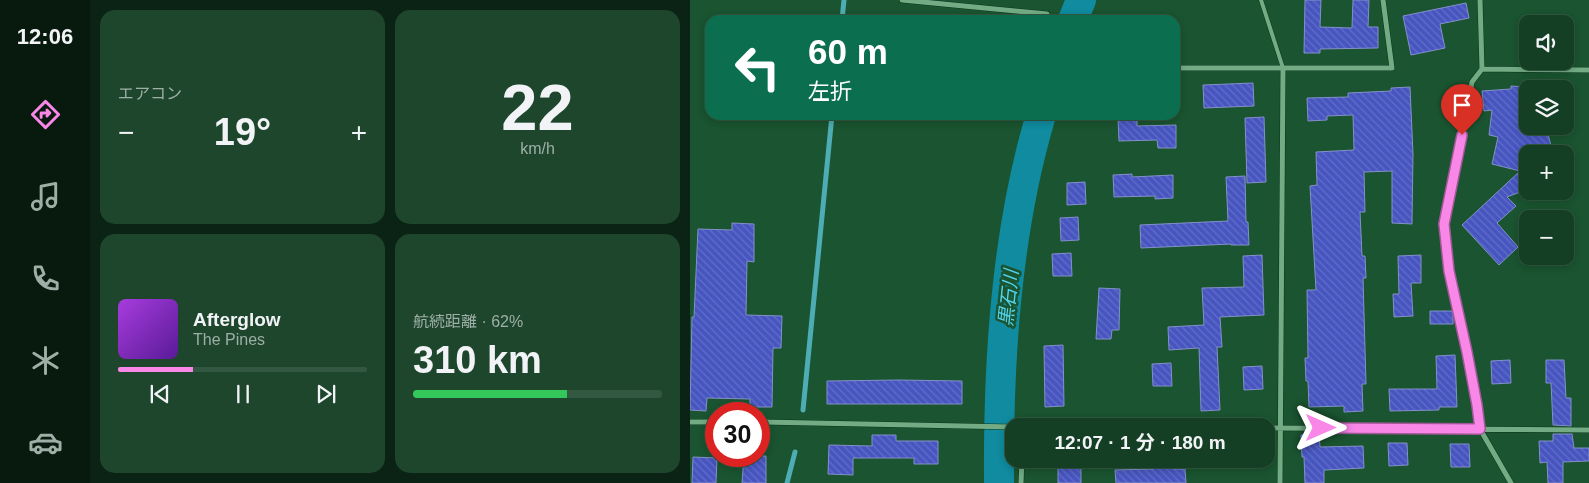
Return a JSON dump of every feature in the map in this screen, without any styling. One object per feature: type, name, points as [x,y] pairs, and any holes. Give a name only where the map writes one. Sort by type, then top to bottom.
[{"type":"street","points":[[902,0],[1047,14]]},
{"type":"street","points":[[1180,68],[1392,68],[1383,0]]},
{"type":"street","points":[[1480,0],[1482,69],[1472,82],[1444,224],[1449,271],[1480,429],[1511,483]]},
{"type":"street","points":[[1280,483],[1283,68]]},
{"type":"street","points":[[1482,69],[1589,70]]},
{"type":"street","points":[[690,422],[705,422]]},
{"type":"street","points":[[770,422],[1005,427]]},
{"type":"street","points":[[1275,428],[1589,430]]},
{"type":"street","points":[[1021,483],[1022,468]]},
{"type":"lane","points":[[1261,0],[1283,68]]},
{"type":"building","points":[[1305,0],[1321,0],[1320,27],[1352,28],[1353,0],[1369,0],[1368,27],[1378,27],[1378,48],[1320,49],[1320,53],[1304,53]]},
{"type":"building","points":[[1466,3],[1469,18],[1440,24],[1445,48],[1411,55],[1403,16]]},
{"type":"building","points":[[1253,83],[1254,106],[1204,108],[1203,85]]},
{"type":"building","points":[[1511,86],[1519,86],[1519,135],[1548,135],[1551,145],[1519,145],[1519,171],[1492,164],[1498,137],[1489,135],[1492,110],[1484,111],[1482,91],[1511,89]]},
{"type":"building","points":[[1410,87],[1413,154],[1412,224],[1392,223],[1392,171],[1364,172],[1365,212],[1360,212],[1362,256],[1365,256],[1366,278],[1363,278],[1366,384],[1362,384],[1363,411],[1344,412],[1344,406],[1309,407],[1305,358],[1308,358],[1307,290],[1316,290],[1310,186],[1317,185],[1316,152],[1354,150],[1353,115],[1327,116],[1327,120],[1308,121],[1307,98],[1348,97],[1348,93],[1391,91],[1391,88]]},
{"type":"building","points":[[1264,117],[1266,182],[1247,183],[1245,118]]},
{"type":"building","points":[[1118,120],[1137,120],[1137,126],[1176,125],[1176,148],[1158,148],[1157,140],[1119,141]]},
{"type":"building","points":[[1519,172],[1519,192],[1507,197],[1516,206],[1497,223],[1518,247],[1499,265],[1462,225]]},
{"type":"building","points":[[1132,174],[1132,177],[1173,175],[1173,198],[1155,199],[1155,196],[1114,197],[1113,175]]},
{"type":"building","points":[[1245,176],[1246,222],[1248,222],[1249,245],[1141,248],[1140,225],[1228,221],[1226,177]]},
{"type":"building","points":[[1085,182],[1086,204],[1067,205],[1067,183]]},
{"type":"building","points":[[1078,217],[1079,240],[1061,241],[1060,218]]},
{"type":"building","points":[[732,223],[754,224],[754,262],[747,261],[746,315],[782,316],[781,348],[773,348],[772,407],[770,407],[770,402],[750,402],[750,399],[707,398],[705,411],[690,410],[692,317],[694,317],[698,229],[732,230]]},
{"type":"building","points":[[1071,253],[1072,276],[1053,276],[1052,254]]},
{"type":"building","points":[[1262,255],[1264,315],[1220,317],[1222,347],[1217,347],[1220,410],[1201,411],[1199,348],[1169,350],[1168,327],[1204,325],[1202,288],[1244,287],[1243,256]]},
{"type":"building","points":[[1421,255],[1421,283],[1411,283],[1413,316],[1394,317],[1393,294],[1399,294],[1398,256]]},
{"type":"building","points":[[1099,288],[1120,289],[1119,330],[1112,330],[1111,339],[1096,339]]},
{"type":"building","points":[[1430,311],[1453,311],[1453,324],[1430,324]]},
{"type":"building","points":[[1063,345],[1064,406],[1045,407],[1044,346]]},
{"type":"building","points":[[1455,355],[1457,407],[1439,407],[1439,410],[1390,411],[1389,389],[1437,389],[1436,356]]},
{"type":"building","points":[[1510,360],[1511,383],[1492,384],[1491,361]]},
{"type":"building","points":[[1546,360],[1564,360],[1566,398],[1571,398],[1571,426],[1553,425],[1551,383],[1546,383]]},
{"type":"building","points":[[1171,363],[1172,386],[1153,386],[1152,364]]},
{"type":"building","points":[[1262,366],[1263,389],[1244,390],[1243,367]]},
{"type":"building","points":[[827,381],[962,381],[962,404],[827,404]]},
{"type":"building","points":[[1319,434],[1320,447],[1363,446],[1364,468],[1324,470],[1324,483],[1305,483],[1301,435]]},
{"type":"building","points":[[1553,434],[1572,434],[1574,448],[1589,448],[1589,461],[1563,462],[1563,483],[1548,483],[1547,462],[1540,463],[1539,441],[1553,441]]},
{"type":"building","points":[[872,435],[896,435],[896,441],[938,441],[938,464],[914,464],[914,458],[853,458],[853,475],[828,474],[829,445],[872,446]]},
{"type":"building","points":[[1388,443],[1407,443],[1408,465],[1389,466]]},
{"type":"building","points":[[1450,444],[1469,444],[1470,467],[1451,467]]},
{"type":"building","points":[[693,457],[705,458],[705,467],[717,467],[716,483],[692,483]]},
{"type":"building","points":[[743,467],[766,467],[766,483],[742,483]]},
{"type":"building","points":[[1058,468],[1081,468],[1081,483],[1058,483]]},
{"type":"building","points":[[1185,469],[1186,483],[1116,483],[1115,470]]},
{"type":"waterway","points":[[842,15],[844,0]]},
{"type":"waterway","name":"黒石川","points":[[1075,15],[1081,0]]},
{"type":"waterway","points":[[803,410],[832,120]]},
{"type":"waterway","name":"黒石川","points":[[999,483],[1000,391],[1006,298],[1020,205],[1029,159],[1040,120]]},
{"type":"waterway","points":[[787,483],[795,452]]},
{"type":"route","points":[[1321,428],[1480,429],[1467,352],[1449,271],[1444,224],[1462,135]]}]
